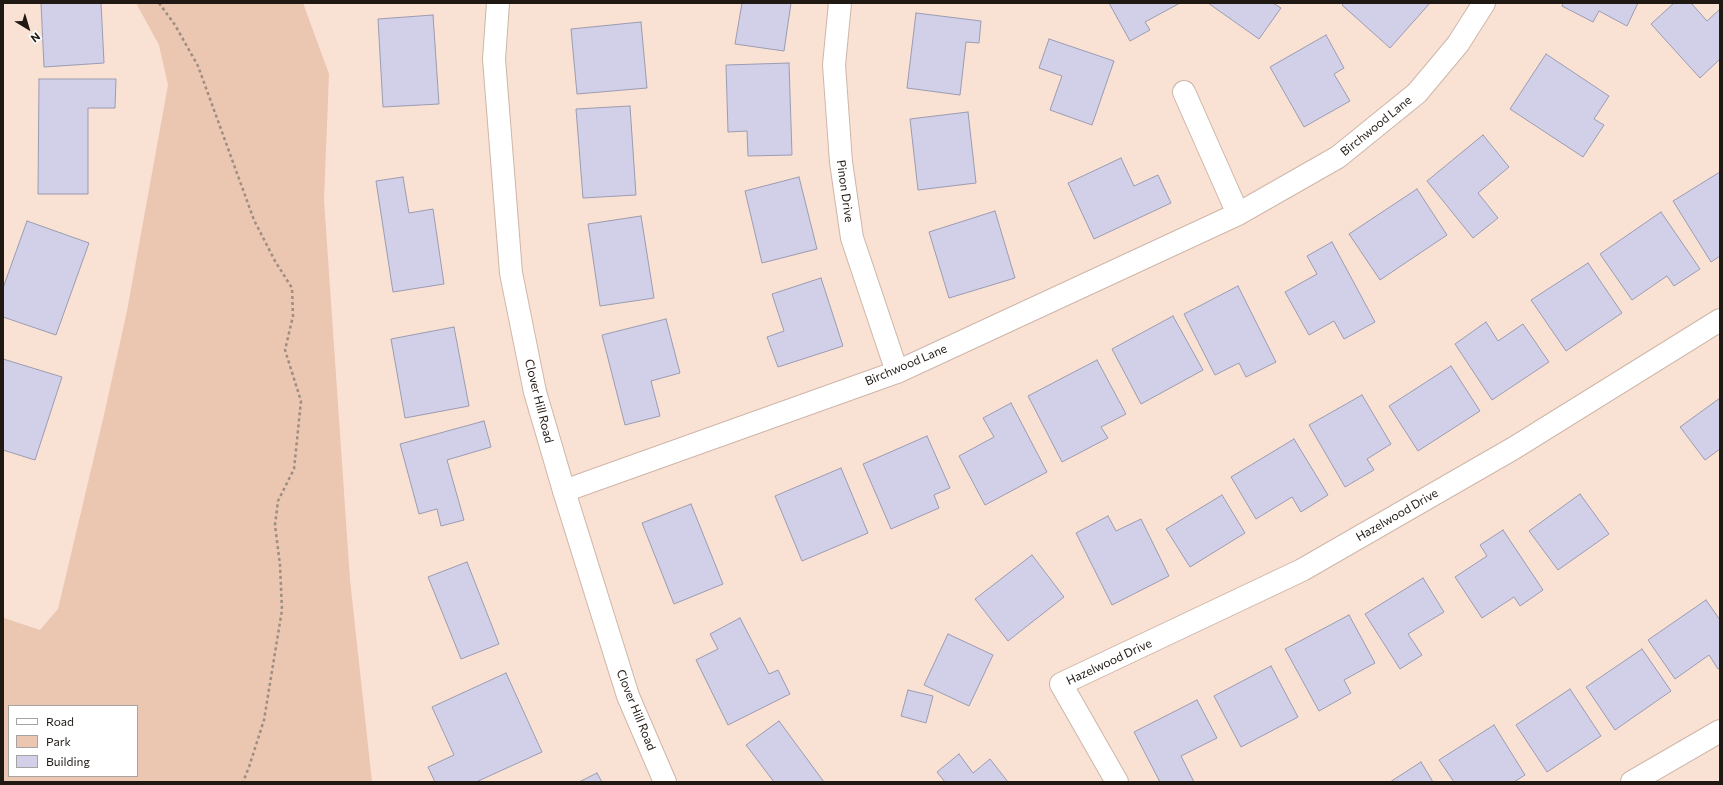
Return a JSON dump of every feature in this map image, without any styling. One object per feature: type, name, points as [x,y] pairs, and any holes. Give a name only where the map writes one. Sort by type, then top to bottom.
[{"type":"street","name":"Clover Hill Road","points":[[498,3],[494,59],[511,273],[535,392],[564,491],[628,696],[666,782]]},
{"type":"street","name":"Pinon Drive","points":[[840,3],[834,65],[841,162],[852,238],[897,372]]},
{"type":"street","name":"Birchwood Lane","points":[[564,491],[897,372],[1238,214],[1338,157],[1417,93],[1458,44],[1484,3]]},
{"type":"street","points":[[1184,92],[1238,214]]},
{"type":"street","name":"Hazelwood Drive","points":[[1117,782],[1061,684],[1302,570],[1514,448],[1720,320]]},
{"type":"street","points":[[1632,782],[1720,731]]},
{"type":"path","points":[[159,3],[175,25],[198,66],[254,220],[275,261],[292,288],[293,316],[285,350],[301,401],[294,469],[278,501],[275,525],[280,565],[282,610],[264,720],[249,767],[242,782]]},
{"type":"green space","points":[[136,3],[303,3],[329,74],[324,200],[350,580],[372,782],[3,782],[3,621],[4,618],[40,630],[58,609],[127,311],[168,85],[159,45]]},
{"type":"building","points":[[41,3],[101,3],[104,63],[44,67]]},
{"type":"building","points":[[742,3],[791,3],[784,51],[735,44]]},
{"type":"building","points":[[1109,3],[1180,3],[1145,22],[1150,30],[1130,41]]},
{"type":"building","points":[[1208,3],[1273,3],[1281,8],[1259,39]]},
{"type":"building","points":[[1344,3],[1430,3],[1390,48],[1342,5]]},
{"type":"building","points":[[1563,3],[1638,3],[1627,26],[1599,11],[1593,22],[1562,6]]},
{"type":"building","points":[[1674,3],[1691,3],[1707,21],[1720,9],[1720,59],[1700,78],[1651,24]]},
{"type":"building","points":[[916,13],[981,21],[979,43],[966,42],[960,95],[907,88]]},
{"type":"building","points":[[433,15],[439,104],[383,107],[378,19]]},
{"type":"building","points":[[641,22],[647,88],[577,94],[571,29]]},
{"type":"building","points":[[1326,35],[1344,68],[1334,74],[1350,101],[1304,127],[1270,67]]},
{"type":"building","points":[[1049,39],[1114,61],[1092,125],[1050,110],[1062,76],[1039,68]]},
{"type":"building","points":[[1546,54],[1609,96],[1594,119],[1604,125],[1583,157],[1510,109]]},
{"type":"building","points":[[789,63],[792,155],[748,156],[747,131],[728,132],[726,65]]},
{"type":"building","points":[[39,79],[116,79],[115,108],[88,108],[88,194],[38,194]]},
{"type":"building","points":[[630,106],[636,195],[583,198],[576,109]]},
{"type":"building","points":[[968,112],[976,183],[918,190],[910,119]]},
{"type":"building","points":[[1483,135],[1509,167],[1478,193],[1498,218],[1473,238],[1427,181]]},
{"type":"building","points":[[1121,158],[1134,186],[1158,175],[1171,203],[1094,239],[1068,183]]},
{"type":"building","points":[[1720,172],[1720,256],[1711,262],[1673,201]]},
{"type":"building","points":[[403,177],[409,213],[433,209],[444,284],[393,292],[376,181]]},
{"type":"building","points":[[799,177],[817,249],[762,263],[745,191]]},
{"type":"building","points":[[1417,189],[1447,235],[1380,280],[1349,234]]},
{"type":"building","points":[[995,211],[1015,278],[949,298],[929,232]]},
{"type":"building","points":[[1661,212],[1700,269],[1674,286],[1667,276],[1632,300],[1600,254]]},
{"type":"building","points":[[641,216],[654,298],[600,306],[588,224]]},
{"type":"building","points":[[27,221],[89,243],[56,335],[3,317],[3,288]]},
{"type":"building","points":[[1332,242],[1375,322],[1344,339],[1334,321],[1309,335],[1285,292],[1317,274],[1307,256]]},
{"type":"building","points":[[1588,263],[1622,313],[1566,351],[1531,300]]},
{"type":"building","points":[[821,278],[843,346],[778,367],[767,337],[784,331],[772,294]]},
{"type":"building","points":[[1238,286],[1276,362],[1246,377],[1239,363],[1215,375],[1184,314]]},
{"type":"building","points":[[1173,316],[1203,370],[1141,404],[1112,349]]},
{"type":"building","points":[[666,319],[680,373],[651,381],[660,416],[625,425],[602,335]]},
{"type":"building","points":[[1486,322],[1498,341],[1523,324],[1549,362],[1492,400],[1455,344]]},
{"type":"building","points":[[454,327],[469,406],[405,418],[391,339]]},
{"type":"building","points":[[3,359],[62,377],[35,460],[3,450]]},
{"type":"building","points":[[1097,360],[1126,414],[1101,427],[1108,438],[1062,462],[1028,396]]},
{"type":"building","points":[[1451,366],[1480,411],[1418,451],[1389,406]]},
{"type":"building","points":[[1362,395],[1391,444],[1367,459],[1374,470],[1345,487],[1309,425]]},
{"type":"building","points":[[1720,398],[1720,449],[1705,460],[1680,427]]},
{"type":"building","points":[[1011,403],[1047,472],[985,505],[959,456],[994,437],[983,418]]},
{"type":"building","points":[[484,421],[491,447],[447,460],[464,520],[441,526],[437,509],[419,514],[400,444]]},
{"type":"building","points":[[927,436],[950,488],[934,495],[939,508],[891,529],[863,464]]},
{"type":"building","points":[[1294,439],[1328,495],[1301,512],[1292,497],[1256,519],[1231,477]]},
{"type":"building","points":[[841,468],[868,533],[802,561],[775,496]]},
{"type":"building","points":[[1580,494],[1609,534],[1558,570],[1529,531]]},
{"type":"building","points":[[1222,495],[1245,533],[1190,567],[1166,529]]},
{"type":"building","points":[[691,504],[723,584],[674,604],[642,523]]},
{"type":"building","points":[[1108,516],[1116,531],[1141,519],[1169,576],[1112,605],[1076,533]]},
{"type":"building","points":[[1503,530],[1543,590],[1520,606],[1514,597],[1482,618],[1455,577],[1487,556],[1480,545]]},
{"type":"building","points":[[1032,555],[1064,597],[1008,641],[975,599]]},
{"type":"building","points":[[467,562],[499,644],[461,659],[428,577]]},
{"type":"building","points":[[1423,578],[1444,612],[1408,634],[1422,655],[1400,669],[1365,614]]},
{"type":"building","points":[[1706,600],[1720,620],[1720,668],[1718,669],[1709,655],[1675,679],[1648,640]]},
{"type":"building","points":[[1349,615],[1375,663],[1344,680],[1351,693],[1319,711],[1285,649]]},
{"type":"building","points":[[740,618],[769,674],[778,670],[790,694],[728,725],[696,660],[718,649],[710,634]]},
{"type":"building","points":[[948,634],[993,655],[969,706],[924,685]]},
{"type":"building","points":[[1642,649],[1671,691],[1615,730],[1586,687]]},
{"type":"building","points":[[1271,666],[1298,717],[1241,747],[1214,696]]},
{"type":"building","points":[[506,673],[542,752],[476,782],[435,782],[428,767],[454,755],[432,707]]},
{"type":"building","points":[[1570,689],[1601,736],[1547,772],[1516,725]]},
{"type":"building","points":[[908,690],[933,696],[926,723],[901,716]]},
{"type":"building","points":[[1197,700],[1217,738],[1181,756],[1194,782],[1160,782],[1134,732]]},
{"type":"building","points":[[779,721],[824,782],[774,782],[746,745]]},
{"type":"building","points":[[1494,725],[1525,775],[1514,782],[1454,782],[1439,760]]},
{"type":"building","points":[[959,754],[973,773],[990,759],[1008,782],[945,782],[937,772]]},
{"type":"building","points":[[1421,762],[1433,782],[1390,782]]},
{"type":"building","points":[[597,773],[602,782],[579,782]]}]
